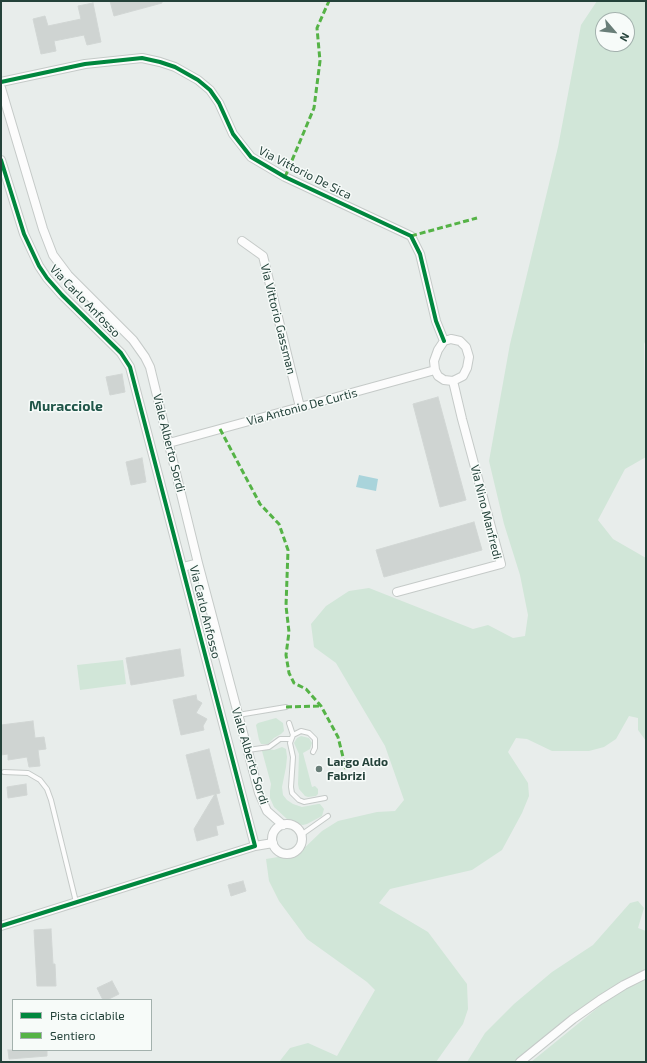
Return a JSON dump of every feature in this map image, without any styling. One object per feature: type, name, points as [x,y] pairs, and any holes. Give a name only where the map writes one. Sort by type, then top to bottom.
[{"type":"street","name":"Via Vittorio De Sica","points":[[1,82],[84,64],[142,58],[175,67],[193,77],[210,90],[219,103],[233,134],[252,158],[285,177],[411,236],[420,254],[436,321],[444,341]]},
{"type":"street","name":"Viale Alberto Sordi","points":[[1,88],[43,229],[54,255],[68,275],[132,340],[150,367],[198,563],[237,715],[259,793],[267,811],[282,825]]},
{"type":"street","name":"Via Carlo Anfosso","points":[[1,160],[24,234],[39,266],[51,283],[120,353],[130,367],[255,846]]},
{"type":"street","name":"Via Vittorio Gassman","points":[[242,241],[263,256],[300,407]]},
{"type":"street","points":[[451,339],[460,341],[466,347],[469,357],[467,368],[463,376],[453,381],[444,380],[438,376],[435,370],[434,361],[438,350],[444,341],[451,339]]},
{"type":"street","name":"Via Antonio De Curtis","points":[[169,443],[435,370]]},
{"type":"street","name":"Via Nino Manfredi","points":[[397,592],[501,564],[453,381]]},
{"type":"street","points":[[183,567],[198,563]]},
{"type":"street","points":[[282,825],[293,826],[299,830],[301,835],[301,843],[299,848],[293,853],[281,853],[277,850],[273,842],[274,832],[282,825]]},
{"type":"street","points":[[1,926],[255,846],[273,842]]},
{"type":"street","points":[[520,1062],[596,1003],[624,985],[646,974]]},
{"type":"lane","points":[[237,715],[286,707]]},
{"type":"lane","points":[[289,723],[292,737],[290,747],[293,757],[292,793],[299,800],[304,802],[325,798]]},
{"type":"lane","points":[[247,750],[269,746],[280,740],[292,737],[301,731],[309,733],[315,739],[315,748],[313,752]]},
{"type":"lane","points":[[4,772],[21,772],[35,776],[47,789],[76,903]]},
{"type":"lane","points":[[301,835],[328,816]]},
{"type":"green space","points":[[597,1],[646,1],[646,340],[644,344],[646,457],[625,469],[598,520],[613,539],[646,558],[646,741],[638,730],[638,718],[629,716],[616,739],[604,747],[589,751],[552,751],[527,739],[516,738],[508,752],[528,783],[529,796],[522,813],[502,850],[472,870],[390,889],[379,903],[428,932],[467,984],[468,1009],[463,1024],[436,1062],[279,1062],[290,1048],[308,1043],[337,1056],[375,990],[367,982],[307,939],[279,901],[269,881],[266,859],[296,856],[322,831],[338,821],[377,812],[395,811],[404,800],[385,746],[336,663],[314,647],[311,624],[326,606],[349,591],[369,588],[473,629],[488,625],[513,638],[525,636],[528,615],[520,575],[504,524],[489,461],[510,344],[558,147],[581,25]]},
{"type":"green space","points":[[123,660],[126,684],[80,690],[77,665]]},
{"type":"green space","points":[[276,718],[283,723],[284,731],[268,744],[261,744],[256,725],[258,723]]},
{"type":"green space","name":"Largo Aldo Fabrizi","points":[[301,736],[309,738],[312,743],[310,749],[303,753],[312,787],[315,786],[318,789],[318,794],[316,796],[305,796],[299,789],[299,754],[294,743],[297,738]]},
{"type":"green space","name":"Largo Aldo Fabrizi","points":[[282,747],[286,749],[287,757],[282,787],[283,795],[293,804],[302,807],[320,804],[324,809],[322,816],[307,824],[297,824],[287,819],[274,807],[270,798],[271,784],[262,751],[268,749],[274,750]]},
{"type":"green space","points":[[638,901],[644,908],[638,928],[646,931],[646,969],[624,980],[581,1009],[514,1062],[467,1062],[485,1033],[514,1004],[552,972],[593,945],[630,903]]},
{"type":"green space","points":[[646,979],[646,1062],[531,1062],[606,1001],[633,984]]},
{"type":"water","points":[[359,475],[378,479],[376,491],[356,487]]},
{"type":"building","points":[[110,1],[162,1],[162,3],[114,16]]},
{"type":"building","points":[[93,3],[101,42],[87,45],[84,35],[54,41],[56,51],[41,54],[33,19],[45,16],[48,26],[81,19],[78,6]]},
{"type":"building","points":[[122,374],[125,392],[110,395],[106,377]]},
{"type":"building","points":[[438,397],[466,500],[440,507],[413,404]]},
{"type":"building","points":[[142,458],[146,482],[131,485],[126,462]]},
{"type":"building","points":[[474,522],[482,550],[384,577],[376,550]]},
{"type":"building","points":[[180,649],[184,676],[131,685],[126,658]]},
{"type":"building","points":[[196,695],[197,700],[202,703],[196,713],[207,719],[203,726],[204,730],[181,735],[173,700]]},
{"type":"building","points":[[33,721],[35,738],[44,737],[46,749],[38,750],[40,766],[29,767],[27,757],[8,760],[8,754],[1,755],[1,725]]},
{"type":"building","points":[[209,749],[220,793],[216,794],[224,824],[216,826],[218,835],[197,841],[194,829],[215,794],[197,799],[186,755]]},
{"type":"building","points":[[26,784],[27,795],[8,798],[7,787]]},
{"type":"building","points":[[243,881],[246,891],[231,896],[228,885]]},
{"type":"building","points":[[51,929],[56,986],[37,986],[34,930]]},
{"type":"building","points":[[112,981],[119,994],[109,999],[102,999],[97,988]]},
{"type":"building","points":[[8,1050],[47,1051],[47,1056],[9,1059]]},
{"type":"marked path","points":[[285,177],[314,108],[320,61],[317,28],[329,1]]},
{"type":"marked path","points":[[411,236],[477,218]]},
{"type":"marked path","points":[[220,429],[260,504],[279,524],[288,550],[286,606],[289,632],[286,655],[289,673],[294,683],[306,689],[321,706],[338,737],[346,769]]},
{"type":"marked path","points":[[286,707],[321,706]]},
{"type":"cycle path","points":[[1,82],[85,64],[142,58],[175,67],[198,80],[210,90],[219,103],[233,134],[251,157],[285,177],[411,236],[420,254],[436,321],[444,341]]},
{"type":"cycle path","points":[[1,160],[24,234],[39,266],[62,295],[121,353],[130,367],[255,846],[1,926]]},
{"type":"place","name":"Largo Aldo Fabrizi","points":[[319,769]]},
{"type":"district","name":"Muracciole","points":[[66,406]]}]
